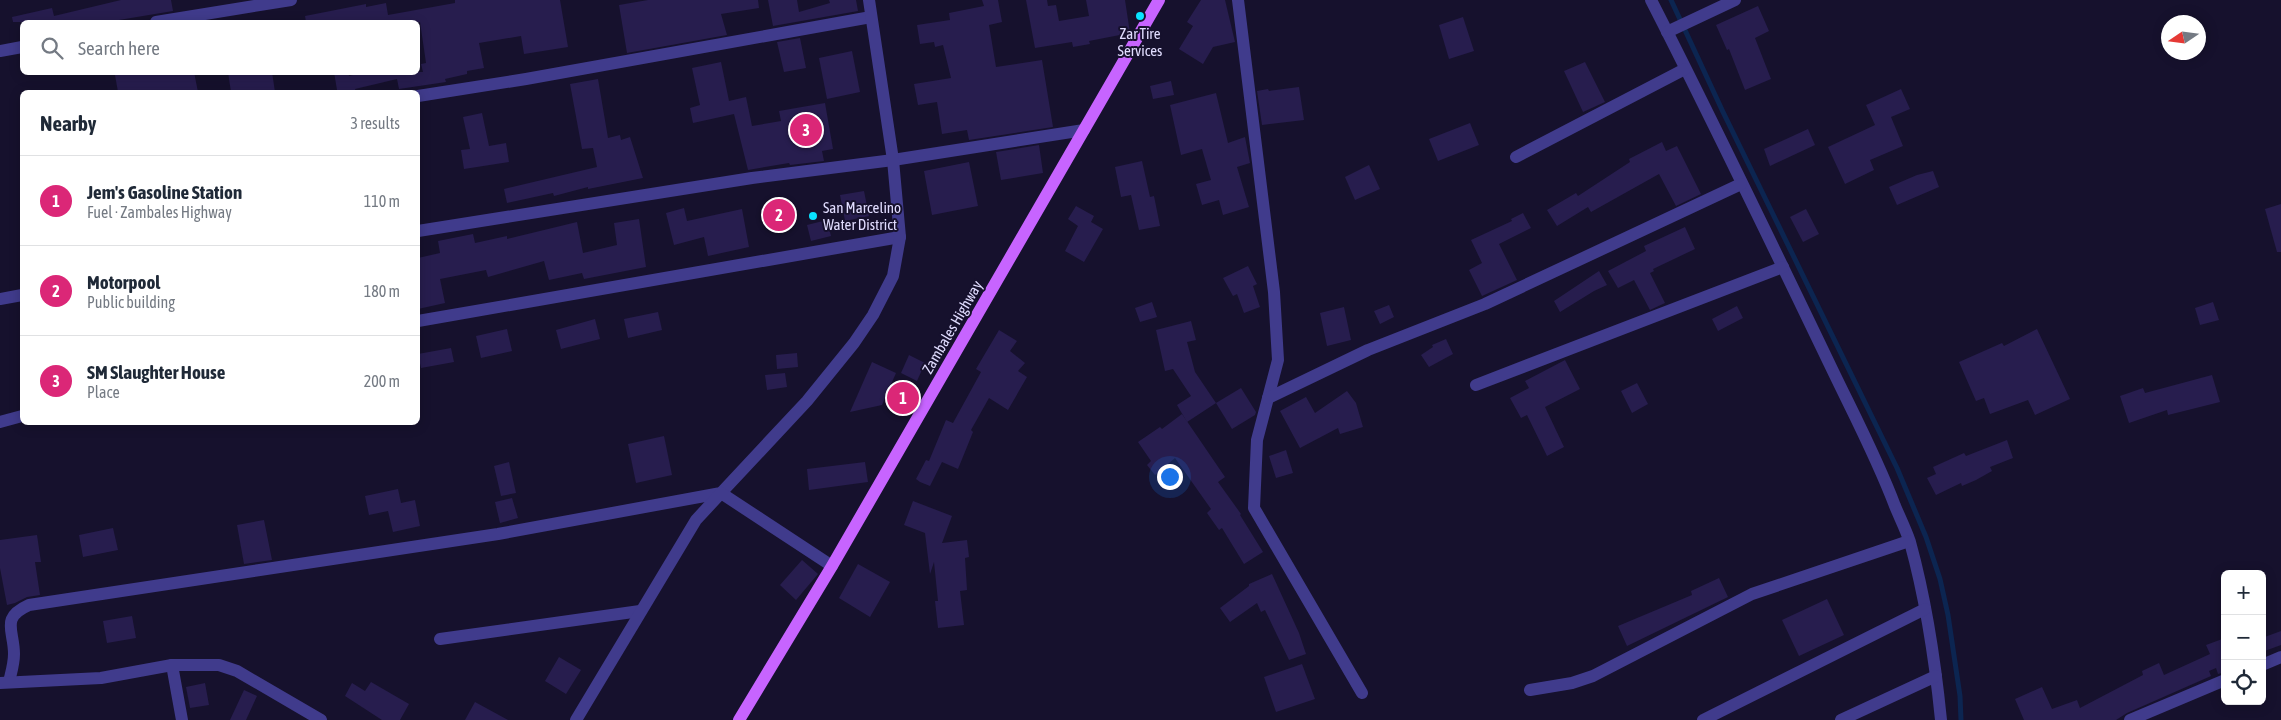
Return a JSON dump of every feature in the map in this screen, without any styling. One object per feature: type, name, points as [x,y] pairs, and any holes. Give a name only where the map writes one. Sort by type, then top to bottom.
[{"type":"main road","name":"Zambales Highway","points":[[739,720],[832,566],[1159,0]]},
{"type":"street","points":[[168,20],[291,0]]},
{"type":"street","points":[[576,720],[696,520],[807,401],[873,316],[894,276],[900,237],[893,160],[869,0]]},
{"type":"street","points":[[1238,0],[1274,292],[1278,360],[1257,440],[1254,508],[1362,693]]},
{"type":"street","points":[[1651,0],[1672,29],[1685,69],[1871,446],[1909,541],[1925,609],[1941,720]]},
{"type":"street","points":[[1672,29],[1735,0]]},
{"type":"street","points":[[420,96],[526,79],[871,17]]},
{"type":"street","points":[[0,51],[20,47]]},
{"type":"street","points":[[1516,157],[1685,69]]},
{"type":"street","points":[[420,231],[752,178],[893,160],[1084,130]]},
{"type":"street","points":[[1268,398],[1368,350],[1485,304],[1741,184]]},
{"type":"street","points":[[420,321],[900,237]]},
{"type":"street","points":[[1476,386],[1783,267]]},
{"type":"street","points":[[0,299],[20,295]]},
{"type":"street","points":[[0,422],[20,417]]},
{"type":"street","points":[[322,720],[236,670],[219,665],[172,665],[101,678],[5,683],[14,653],[8,630],[9,621],[19,610],[29,606],[498,534],[721,493],[832,566]]},
{"type":"street","points":[[1530,690],[1572,683],[1593,676],[1752,594],[1909,541]]},
{"type":"street","points":[[1703,720],[1925,609]]},
{"type":"street","points":[[440,639],[640,611]]},
{"type":"street","points":[[2266,663],[2281,657]]},
{"type":"street","points":[[172,665],[182,720]]},
{"type":"street","points":[[1841,720],[1936,676]]},
{"type":"street","points":[[2130,720],[2221,682]]},
{"type":"building","points":[[121,0],[171,0],[173,11],[119,20],[20,20],[20,22],[13,22],[12,17],[52,8],[54,16]]},
{"type":"building","points":[[455,0],[560,0],[568,47],[524,54],[521,36],[479,43],[484,68],[467,71],[467,74],[445,79],[446,82],[399,89],[397,79],[355,90],[337,90],[334,75],[420,75],[420,72],[423,72],[421,64],[426,63],[420,20],[306,20],[305,16],[366,4],[366,7],[386,3],[388,15],[455,3]]},
{"type":"building","points":[[648,0],[758,0],[759,8],[721,14],[727,35],[627,53],[619,5]]},
{"type":"building","points":[[768,0],[797,0],[799,12],[830,3],[829,0],[856,0],[858,11],[773,26]]},
{"type":"building","points":[[982,0],[998,0],[1002,22],[989,25],[996,67],[1042,60],[1053,127],[969,140],[967,130],[942,134],[937,102],[918,105],[914,84],[951,78],[943,45],[935,47],[934,42],[920,44],[917,25],[950,20],[949,13],[984,6]]},
{"type":"building","points":[[1026,0],[1047,0],[1048,6],[1056,5],[1059,21],[1089,16],[1086,0],[1125,0],[1130,33],[1089,41],[1090,44],[1073,47],[1072,42],[1035,48]]},
{"type":"building","points":[[1201,0],[1225,0],[1235,42],[1213,47],[1203,64],[1179,49],[1193,26],[1187,22]]},
{"type":"building","points":[[1758,6],[1769,31],[1755,38],[1771,79],[1745,90],[1729,49],[1727,50],[1716,25]]},
{"type":"building","points":[[1463,17],[1474,51],[1449,59],[1439,25]]},
{"type":"building","points":[[800,38],[806,68],[784,72],[777,42]]},
{"type":"building","points":[[852,51],[860,92],[827,99],[819,58]]},
{"type":"building","points":[[721,62],[729,101],[746,97],[752,126],[781,121],[779,111],[825,103],[833,149],[822,151],[824,161],[790,165],[789,163],[748,170],[734,114],[693,123],[690,108],[700,105],[692,68]]},
{"type":"building","points":[[1585,62],[1605,102],[1583,112],[1564,71]]},
{"type":"building","points":[[115,75],[195,75],[198,90],[118,90]]},
{"type":"building","points":[[228,75],[272,75],[275,90],[231,90]]},
{"type":"building","points":[[598,79],[608,138],[620,135],[621,140],[630,137],[643,178],[588,189],[588,187],[554,196],[553,193],[507,203],[504,189],[597,167],[593,148],[582,149],[570,84]]},
{"type":"building","points":[[1171,81],[1174,95],[1153,99],[1150,86]]},
{"type":"building","points":[[1299,87],[1304,120],[1262,125],[1257,91]]},
{"type":"building","points":[[1901,89],[1910,109],[1891,117],[1903,146],[1870,160],[1874,170],[1845,184],[1828,147],[1875,125],[1866,105]]},
{"type":"building","points":[[1216,93],[1228,143],[1245,137],[1250,163],[1237,167],[1249,207],[1223,215],[1219,200],[1202,205],[1196,184],[1211,180],[1202,149],[1181,155],[1170,105]]},
{"type":"building","points":[[482,113],[489,146],[506,143],[509,162],[464,169],[461,150],[470,149],[463,117]]},
{"type":"building","points":[[1470,123],[1479,145],[1438,161],[1429,139]]},
{"type":"building","points":[[1808,129],[1815,145],[1770,166],[1764,149]]},
{"type":"building","points":[[1662,142],[1666,151],[1677,146],[1701,194],[1676,206],[1659,174],[1591,212],[1588,207],[1557,226],[1547,210],[1576,193],[1578,196],[1630,162],[1629,159]]},
{"type":"building","points":[[1039,145],[1043,173],[1001,180],[996,152]]},
{"type":"building","points":[[1142,161],[1150,197],[1154,196],[1160,226],[1139,230],[1131,195],[1121,197],[1115,167]]},
{"type":"building","points":[[969,162],[978,206],[932,215],[924,171]]},
{"type":"building","points":[[1369,165],[1380,189],[1355,200],[1345,177]]},
{"type":"building","points":[[1933,171],[1939,187],[1897,205],[1889,187],[1917,175]]},
{"type":"building","points":[[864,191],[869,216],[845,221],[840,195]]},
{"type":"building","points":[[790,204],[795,225],[773,230],[769,209]]},
{"type":"building","points":[[2281,204],[2281,252],[2277,252],[2265,209]]},
{"type":"building","points":[[1076,206],[1094,216],[1091,222],[1103,229],[1084,262],[1065,251],[1078,226],[1068,219]]},
{"type":"building","points":[[684,208],[687,221],[742,209],[749,247],[708,256],[704,237],[674,245],[666,213]]},
{"type":"building","points":[[1806,209],[1819,234],[1803,242],[1790,217]]},
{"type":"building","points":[[1523,213],[1531,228],[1499,244],[1517,280],[1482,296],[1469,270],[1482,263],[1471,240],[1512,221],[1511,219]]},
{"type":"building","points":[[639,219],[646,267],[584,279],[582,273],[549,280],[544,261],[488,277],[486,270],[440,279],[445,303],[420,309],[420,258],[440,253],[438,241],[473,234],[475,243],[507,236],[507,239],[577,222],[583,253],[617,245],[614,223]]},
{"type":"building","points":[[827,220],[831,236],[811,241],[807,225]]},
{"type":"building","points":[[1685,227],[1695,249],[1653,269],[1654,271],[1650,273],[1665,303],[1650,310],[1634,280],[1618,288],[1608,271],[1646,251],[1644,246]]},
{"type":"building","points":[[1248,266],[1257,284],[1253,286],[1260,307],[1244,313],[1237,294],[1233,296],[1223,278]]},
{"type":"building","points":[[1599,271],[1607,285],[1560,312],[1554,301]]},
{"type":"building","points":[[1152,302],[1157,317],[1140,322],[1135,308]]},
{"type":"building","points":[[2213,302],[2219,320],[2200,325],[2195,308]]},
{"type":"building","points":[[1389,305],[1394,317],[1380,324],[1374,311]]},
{"type":"building","points":[[1737,306],[1743,318],[1718,331],[1712,319]]},
{"type":"building","points":[[1344,307],[1351,340],[1327,346],[1320,313]]},
{"type":"building","points":[[658,312],[662,330],[628,338],[624,319]]},
{"type":"building","points":[[595,319],[600,339],[561,349],[556,330]]},
{"type":"building","points":[[1191,321],[1196,340],[1187,342],[1195,372],[1216,403],[1187,422],[1177,405],[1191,396],[1173,369],[1165,371],[1156,330]]},
{"type":"building","points":[[507,329],[512,351],[481,358],[476,336]]},
{"type":"building","points":[[2037,329],[2070,399],[2035,415],[2028,400],[1990,414],[1984,398],[1976,401],[1959,362],[2002,343],[2004,346]]},
{"type":"building","points":[[999,330],[1017,341],[1010,351],[1025,363],[1018,371],[1027,377],[1008,410],[989,398],[971,430],[973,432],[958,469],[942,462],[930,486],[920,482],[916,479],[926,460],[929,461],[946,420],[953,423],[981,372],[976,369]]},
{"type":"building","points":[[1446,339],[1453,354],[1429,367],[1421,355],[1433,347],[1432,345]]},
{"type":"building","points":[[451,348],[454,362],[421,368],[420,354]]},
{"type":"building","points":[[797,353],[798,367],[777,369],[776,355]]},
{"type":"building","points":[[909,355],[925,363],[917,381],[901,373]]},
{"type":"building","points":[[1565,360],[1580,389],[1545,407],[1564,447],[1547,456],[1527,415],[1521,418],[1510,398],[1529,388],[1525,381]]},
{"type":"building","points":[[872,362],[896,373],[882,405],[850,412]]},
{"type":"building","points":[[785,373],[787,387],[767,390],[765,375]]},
{"type":"building","points":[[2212,375],[2220,402],[2168,415],[2167,410],[2129,423],[2120,396],[2143,388],[2145,393]]},
{"type":"building","points":[[1637,383],[1648,404],[1632,413],[1621,391]]},
{"type":"building","points":[[1241,388],[1256,412],[1255,415],[1232,429],[1216,403]]},
{"type":"building","points":[[1347,391],[1356,403],[1363,427],[1340,434],[1338,428],[1300,448],[1280,411],[1306,397],[1315,413]]},
{"type":"building","points":[[1182,414],[1225,477],[1218,482],[1241,514],[1263,552],[1244,564],[1222,528],[1219,530],[1207,513],[1211,509],[1175,458],[1155,475],[1147,465],[1151,461],[1138,442],[1160,427],[1162,429]]},
{"type":"building","points":[[664,436],[672,475],[636,483],[628,444]]},
{"type":"building","points":[[2007,440],[2013,458],[1990,467],[1992,471],[1976,480],[1962,486],[1961,483],[1936,495],[1927,478],[1936,474],[1933,467],[1964,453],[1966,456]]},
{"type":"building","points":[[1286,450],[1293,473],[1276,478],[1269,456]]},
{"type":"building","points":[[509,462],[516,493],[501,496],[494,466]]},
{"type":"building","points":[[865,462],[868,482],[809,490],[807,469]]},
{"type":"building","points":[[398,489],[401,503],[415,500],[420,526],[393,532],[388,511],[369,515],[365,496]]},
{"type":"building","points":[[512,498],[518,518],[500,523],[495,502]]},
{"type":"building","points":[[913,501],[952,516],[942,543],[967,540],[969,557],[965,558],[967,590],[960,591],[964,625],[938,628],[935,601],[938,601],[934,562],[930,574],[925,533],[904,525]]},
{"type":"building","points":[[264,520],[272,560],[244,564],[237,525]]},
{"type":"building","points":[[113,528],[118,550],[83,557],[79,535]]},
{"type":"building","points":[[37,535],[41,562],[35,562],[40,595],[27,597],[7,605],[0,568],[0,540]]},
{"type":"building","points":[[802,560],[818,574],[796,600],[780,585]]},
{"type":"building","points":[[858,564],[890,582],[870,617],[839,598]]},
{"type":"building","points":[[1272,574],[1299,633],[1306,654],[1289,660],[1265,610],[1261,612],[1257,603],[1230,622],[1220,608],[1249,586],[1249,584]]},
{"type":"building","points":[[1719,578],[1728,597],[1627,646],[1618,626],[1692,595],[1691,591]]},
{"type":"building","points":[[1827,599],[1844,635],[1799,656],[1782,620]]},
{"type":"building","points":[[132,616],[136,638],[107,643],[103,621]]},
{"type":"building","points":[[2281,631],[2281,645],[2266,651],[2266,637]]},
{"type":"building","points":[[2221,639],[2221,673],[2218,674],[2216,668],[2209,671],[2211,676],[2127,713],[2116,720],[2024,720],[2015,699],[2042,687],[2052,709],[2077,700],[2080,708],[2143,675],[2142,671],[2159,663],[2164,675],[2210,654],[2206,645]]},
{"type":"building","points":[[559,657],[581,670],[566,694],[545,681]]},
{"type":"building","points":[[1302,664],[1315,699],[1276,712],[1264,677]]},
{"type":"building","points":[[371,682],[409,704],[400,720],[382,720],[345,696],[352,683],[365,691]]},
{"type":"building","points":[[205,683],[209,705],[190,708],[186,687]]},
{"type":"building","points":[[244,690],[257,696],[246,720],[230,720]]},
{"type":"building","points":[[475,702],[508,720],[465,720]]},
{"type":"waterway","points":[[1671,0],[1723,112],[1897,468],[1926,537],[1940,579],[1948,615],[1960,696],[1961,720]]},
{"type":"place","name":"Zar Tire Services","points":[[1140,16]]},
{"type":"place","name":"SM Slaughter House","points":[[806,130]]},
{"type":"place","name":"Motorpool","points":[[779,215]]},
{"type":"place","name":"San Marcelino Water District","points":[[813,216]]},
{"type":"place","name":"Jem's Gasoline Station","points":[[903,398]]}]
